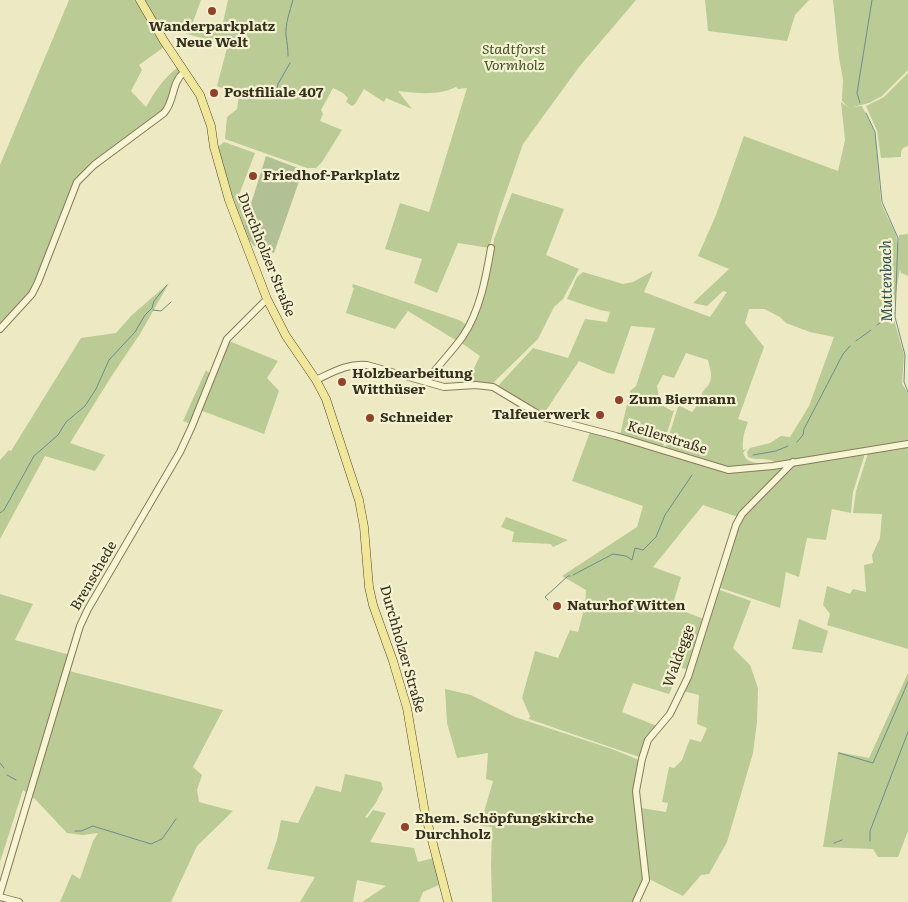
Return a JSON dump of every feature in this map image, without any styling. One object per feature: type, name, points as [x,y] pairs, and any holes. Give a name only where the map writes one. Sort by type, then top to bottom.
[{"type":"main road","name":"Durchholzer Straße","points":[[140,0],[164,41],[196,88],[204,105],[229,200],[267,299],[286,336],[316,380],[326,400],[359,500],[373,605],[393,660],[407,708],[425,813],[448,902]]},
{"type":"street","points":[[0,329],[32,294],[77,182],[94,165],[164,113],[169,106],[176,82],[184,72]]},
{"type":"street","points":[[427,381],[463,336],[470,323],[486,278],[491,248]]},
{"type":"street","name":"Brenschede","points":[[0,893],[84,618],[180,452],[227,339],[267,299]]},
{"type":"street","name":"Kellerstraße","points":[[316,380],[337,370],[357,364],[367,365],[444,387],[476,385],[493,387],[542,417],[728,470],[908,444]]},
{"type":"street","name":"Waldegge","points":[[636,902],[646,880],[636,792],[642,759],[648,740],[670,714],[688,677],[736,525],[742,514],[793,462]]},
{"type":"street","points":[[0,897],[19,902]]},
{"type":"green space","name":"Stadtforst Vormholz","points":[[69,0],[201,0],[193,22],[221,31],[228,0],[636,0],[579,67],[523,144],[489,248],[458,243],[437,293],[414,283],[422,259],[385,249],[400,203],[429,212],[467,88],[458,89],[456,87],[442,92],[428,93],[398,91],[412,109],[386,98],[384,102],[364,89],[352,106],[346,102],[348,98],[343,93],[333,88],[321,110],[323,114],[320,121],[342,130],[322,162],[316,168],[307,168],[225,139],[227,117],[237,109],[239,95],[217,86],[227,48],[218,46],[219,43],[157,25],[164,47],[139,65],[142,70],[131,91],[146,107],[168,76],[178,67],[180,70],[172,88],[166,110],[89,168],[67,200],[40,274],[30,293],[0,326],[0,165]]},
{"type":"green space","points":[[705,0],[809,0],[795,15],[787,41],[708,31]]},
{"type":"green space","points":[[833,0],[908,0],[908,70],[882,96],[869,103],[853,107],[862,106],[875,132],[881,203],[896,235],[898,245],[899,235],[908,234],[908,276],[901,273],[900,269],[892,313],[904,355],[902,384],[908,393],[908,442],[775,462],[748,457],[747,452],[750,448],[770,443],[781,436],[790,437],[809,406],[834,337],[810,332],[786,323],[780,317],[764,309],[749,309],[745,323],[764,347],[738,419],[748,422],[743,439],[743,450],[746,449],[743,453],[745,457],[755,463],[766,463],[765,465],[727,468],[665,448],[678,407],[680,406],[692,412],[711,378],[708,360],[686,353],[674,378],[663,375],[657,386],[660,404],[672,411],[674,410],[663,447],[620,435],[630,391],[636,386],[655,328],[631,326],[614,374],[579,361],[543,415],[498,386],[533,348],[568,358],[585,319],[607,322],[610,312],[567,299],[577,277],[583,272],[623,284],[633,282],[653,271],[644,292],[710,317],[727,292],[723,291],[707,306],[693,303],[729,269],[698,256],[716,215],[744,136],[838,171],[845,140],[841,102],[849,108],[842,101],[843,79]]},
{"type":"green space","points":[[908,73],[908,146],[902,150],[901,157],[881,158],[877,131],[866,106],[884,97]]},
{"type":"green space","points":[[224,142],[255,153],[239,195],[251,200],[244,226],[250,241],[247,242],[219,153],[219,146]]},
{"type":"green space","points":[[266,156],[303,170],[274,253],[254,246],[244,226]]},
{"type":"green space","points":[[512,193],[564,209],[546,255],[579,269],[563,299],[554,307],[538,339],[491,385],[467,382],[480,356],[460,342],[464,336],[492,255],[494,239]]},
{"type":"green space","points":[[169,283],[140,334],[70,443],[105,455],[95,471],[45,456],[0,539],[0,460],[9,450],[11,451],[81,338],[116,333],[132,315]]},
{"type":"green space","points":[[353,284],[459,320],[467,325],[457,341],[408,311],[395,329],[346,313],[354,288],[352,287]]},
{"type":"green space","points":[[229,341],[278,361],[267,378],[279,391],[264,434],[197,409],[191,424],[183,421],[206,370],[210,374]]},
{"type":"green space","points":[[590,432],[727,472],[782,465],[784,468],[738,517],[703,505],[653,567],[681,577],[672,607],[704,619],[688,669],[681,668],[669,694],[633,683],[622,712],[657,726],[642,758],[529,719],[530,716],[522,698],[535,651],[558,658],[570,630],[578,632],[585,606],[586,590],[562,576],[637,527],[643,506],[572,481]]},
{"type":"green space","points":[[908,446],[908,649],[827,625],[830,614],[823,605],[827,586],[850,594],[853,589],[866,592],[864,565],[873,563],[872,555],[880,538],[882,514],[853,513],[856,491],[868,453]]},
{"type":"green space","points":[[863,453],[864,457],[853,492],[851,513],[832,509],[826,540],[807,538],[799,577],[786,572],[780,608],[718,587],[735,531],[744,515],[795,465]]},
{"type":"green space","points":[[506,517],[568,540],[553,547],[551,544],[512,542],[514,532],[501,527]]},
{"type":"green space","points":[[717,589],[751,601],[733,648],[750,665],[758,688],[757,722],[753,753],[727,842],[709,874],[701,875],[683,896],[645,877],[633,902],[492,902],[492,827],[480,826],[493,781],[486,779],[488,753],[457,758],[447,723],[445,689],[471,695],[515,717],[612,749],[639,760],[635,807],[666,812],[668,803],[662,802],[669,767],[674,768],[682,760],[690,739],[701,742],[707,728],[697,724],[699,695],[683,691]]},
{"type":"green space","points":[[0,594],[33,604],[15,640],[70,655],[65,670],[223,710],[193,767],[202,775],[197,790],[199,802],[233,811],[197,846],[171,902],[60,902],[72,874],[80,879],[93,841],[98,833],[83,835],[67,833],[35,799],[23,790],[0,862]]},
{"type":"green space","points":[[799,619],[828,631],[822,653],[792,649]]},
{"type":"green space","points":[[908,673],[908,831],[898,857],[878,857],[873,849],[823,847],[838,752],[869,758]]},
{"type":"green space","points":[[345,774],[381,782],[383,789],[365,817],[367,818],[373,810],[386,813],[370,842],[414,848],[418,862],[434,858],[439,885],[423,892],[419,902],[362,902],[386,886],[357,880],[353,902],[300,902],[315,877],[267,869],[277,840],[281,820],[298,823],[316,786],[341,792]]},
{"type":"waterway","points":[[288,56],[286,27],[293,0]]},
{"type":"waterway","name":"Muttenbach","points":[[860,103],[857,93],[872,0]]},
{"type":"waterway","points":[[276,94],[278,84],[290,63]]},
{"type":"waterway","name":"Muttenbach","points":[[866,113],[875,132],[882,202],[898,238],[895,317],[905,355],[904,382],[908,392]]},
{"type":"waterway","points":[[0,513],[4,510],[34,456],[58,435],[66,422],[85,406],[96,389],[109,360],[135,332],[145,315],[152,308],[154,301],[167,285]]},
{"type":"waterway","points":[[153,310],[161,311],[171,302]]},
{"type":"waterway","points":[[877,325],[894,313]]},
{"type":"waterway","points":[[856,341],[871,330]]},
{"type":"waterway","points":[[797,442],[803,435],[804,429],[843,354],[850,346]]},
{"type":"waterway","points":[[753,455],[776,451],[788,446]]},
{"type":"waterway","points":[[573,575],[613,554],[626,556],[632,560],[635,548],[643,550],[656,537],[665,515],[692,475]]},
{"type":"waterway","points":[[548,600],[545,597],[570,576]]},
{"type":"waterway","points":[[839,753],[873,763],[908,682]]},
{"type":"waterway","points":[[870,841],[870,831],[908,732]]},
{"type":"waterway","points":[[0,763],[4,768]]},
{"type":"waterway","points":[[7,775],[16,780]]},
{"type":"waterway","points":[[75,831],[81,831],[93,826],[151,844],[162,839],[176,819]]},
{"type":"waterway","points":[[834,843],[842,840]]},
{"type":"place","name":"Wanderparkplatz Neue Welt","points":[[212,11]]},
{"type":"place","name":"Postfiliale 407","points":[[214,93]]},
{"type":"place","name":"Friedhof-Parkplatz","points":[[253,176]]},
{"type":"place","name":"Holzbearbeitung Witthüser","points":[[342,382]]},
{"type":"place","name":"Zum Biermann","points":[[619,400]]},
{"type":"place","name":"Talfeuerwerk","points":[[600,415]]},
{"type":"place","name":"Schneider","points":[[370,418]]},
{"type":"place","name":"Naturhof Witten","points":[[557,606]]},
{"type":"place","name":"Ehem. Schöpfungskirche Durchholz","points":[[405,827]]}]
